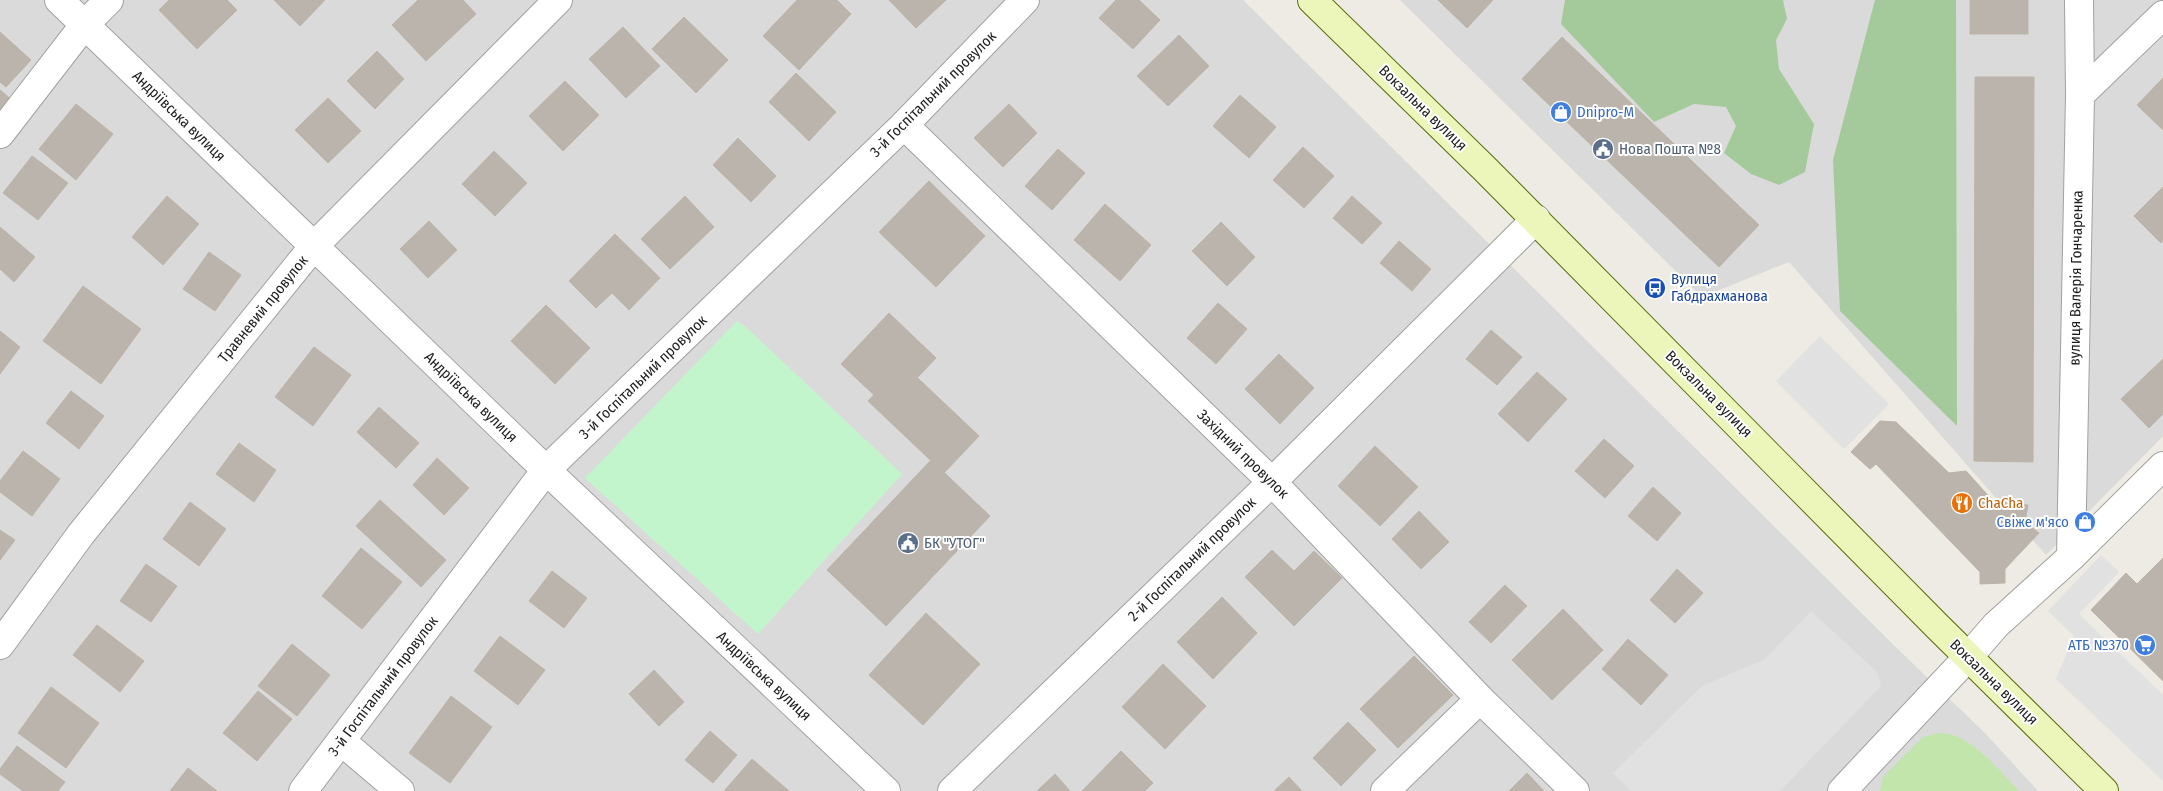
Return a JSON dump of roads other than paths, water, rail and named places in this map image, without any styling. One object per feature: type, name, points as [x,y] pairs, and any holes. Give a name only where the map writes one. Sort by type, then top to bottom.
[{"type":"main road","name":"Вокзальна вулиця","points":[[1312,0],[1536,220],[2104,791]]},
{"type":"street","name":"Андріївська вулиця","points":[[59,0],[546,470],[886,791]]},
{"type":"street","points":[[0,134],[85,24],[109,0]]},
{"type":"street","name":"Травневий провулок","points":[[0,645],[81,534],[313,247],[558,0]]},
{"type":"street","name":"3-й Госпітальний провулок","points":[[304,791],[546,470],[904,125],[1025,0]]},
{"type":"street","name":"вулиця Валерія Гончаренка","points":[[2071,557],[2080,95],[2079,0]]},
{"type":"street","points":[[2080,95],[2163,15]]},
{"type":"street","name":"Західний провулок","points":[[904,125],[1272,482],[1480,698],[1575,791]]},
{"type":"street","name":"2-й Госпітальний провулок","points":[[952,791],[1272,482],[1536,220]]},
{"type":"street","points":[[1842,791],[1996,625],[2071,557],[2163,466]]},
{"type":"street","points":[[1385,791],[1480,698]]},
{"type":"street","points":[[341,741],[400,791]]},
{"type":"place","name":"Dnipro-M","points":[[1561,112]]},
{"type":"place","name":"Нова Пошта №8","points":[[1603,149]]},
{"type":"place","name":"Вулиця Габдрахманова","points":[[1655,288]]},
{"type":"place","name":"ChaCha","points":[[1962,503]]},
{"type":"place","name":"Свіже м'ясо","points":[[2085,522]]},
{"type":"place","name":"БК \"УТОГ\"","points":[[908,543]]},
{"type":"place","name":"АТБ №370","points":[[2145,645]]}]
